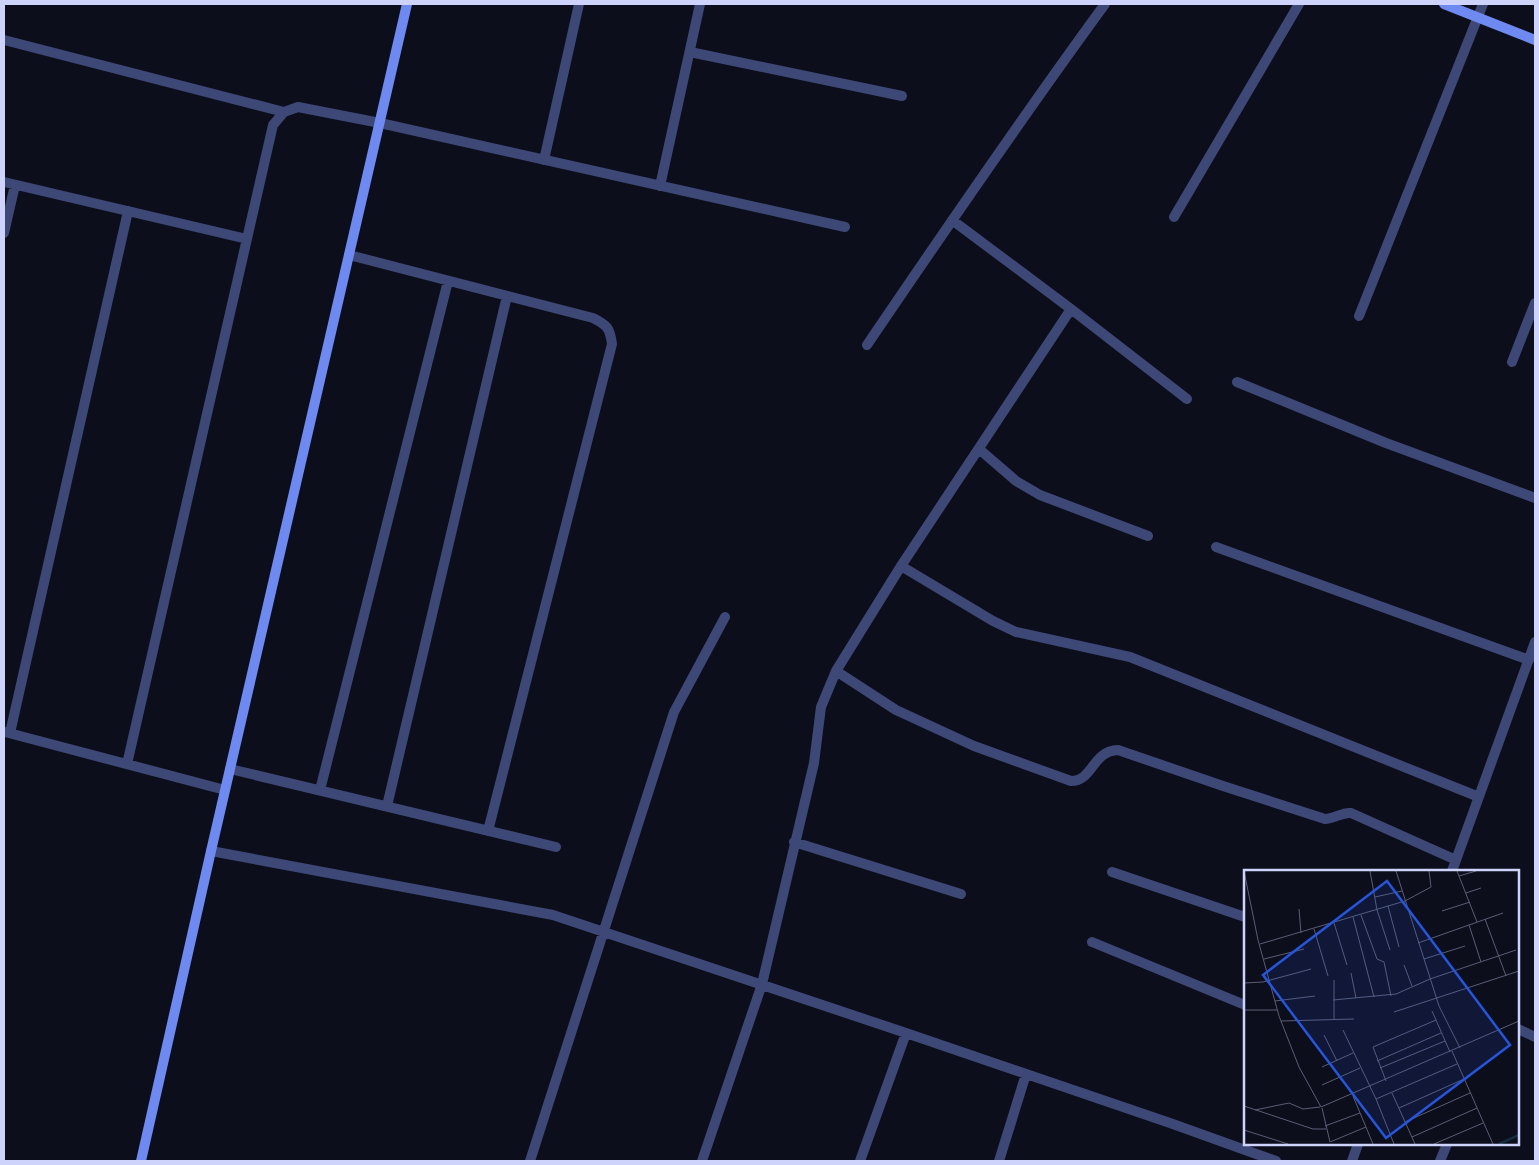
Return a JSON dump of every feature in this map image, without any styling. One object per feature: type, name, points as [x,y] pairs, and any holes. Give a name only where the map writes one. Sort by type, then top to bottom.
[{"type":"street","points":[[142,1161],[211,851],[407,4]]},
{"type":"street","points":[[544,160],[579,4]]},
{"type":"street","points":[[660,186],[700,4]]},
{"type":"street","points":[[867,345],[1062,62],[1105,4]]},
{"type":"street","points":[[1174,218],[1299,4]]},
{"type":"street","points":[[1444,4],[1535,40]]},
{"type":"street","points":[[1359,316],[1483,4]]},
{"type":"street","points":[[4,40],[284,112]]},
{"type":"street","points":[[690,52],[902,96]]},
{"type":"street","points":[[127,764],[273,126],[284,112],[298,107],[380,122],[845,227]]},
{"type":"street","points":[[4,182],[247,239]]},
{"type":"street","points":[[4,233],[15,185]]},
{"type":"street","points":[[128,211],[7,732],[225,790]]},
{"type":"street","points":[[952,220],[1072,309],[1187,399]]},
{"type":"street","points":[[349,255],[593,318],[610,331],[612,344],[488,830]]},
{"type":"street","points":[[320,790],[448,281]]},
{"type":"street","points":[[387,806],[507,296]]},
{"type":"street","points":[[1512,362],[1535,303]]},
{"type":"street","points":[[702,1161],[762,984],[814,763],[821,707],[836,670],[901,566],[1072,309]]},
{"type":"street","points":[[1237,382],[1386,443],[1535,498]]},
{"type":"street","points":[[979,449],[1016,481],[1040,495],[1148,536]]},
{"type":"street","points":[[1216,547],[1529,660]]},
{"type":"street","points":[[901,566],[993,621],[1016,632],[1130,657],[1479,796]]},
{"type":"street","points":[[530,1161],[674,712],[725,617]]},
{"type":"street","points":[[1452,870],[1535,642]]},
{"type":"street","points":[[836,670],[896,710],[974,746],[1071,781],[1078,781],[1084,777],[1103,753],[1109,750],[1118,750],[1325,819],[1330,819],[1347,812],[1351,813],[1456,860]]},
{"type":"street","points":[[230,769],[556,847]]},
{"type":"street","points":[[794,842],[961,894]]},
{"type":"street","points":[[211,851],[553,915],[762,984],[1276,1161]]},
{"type":"street","points":[[1112,872],[1244,917]]},
{"type":"street","points":[[1092,942],[1244,1005]]},
{"type":"street","points":[[1519,1029],[1535,1037]]},
{"type":"street","points":[[860,1161],[906,1033]]},
{"type":"street","points":[[999,1161],[1026,1074]]},
{"type":"street","points":[[1352,1161],[1358,1145]]},
{"type":"street","points":[[1440,1161],[1447,1145]]}]
